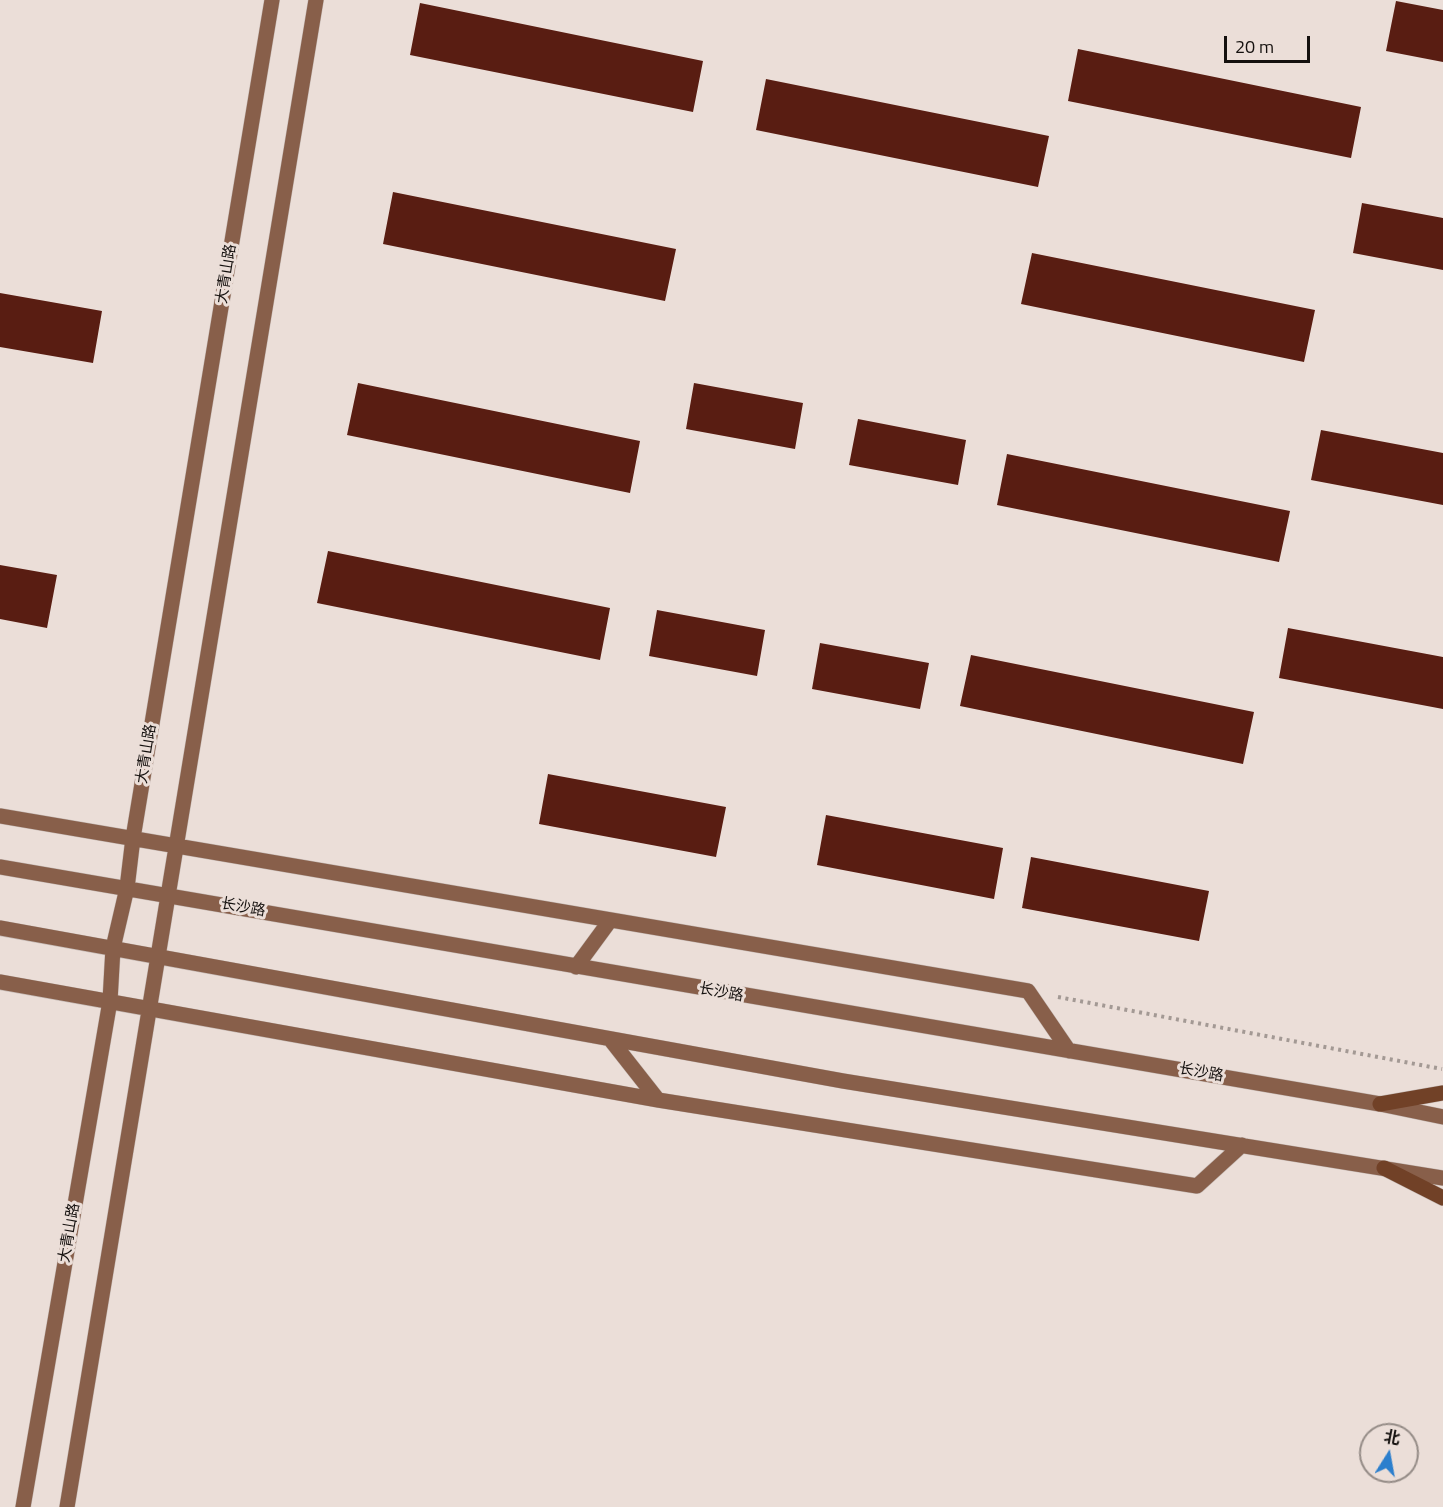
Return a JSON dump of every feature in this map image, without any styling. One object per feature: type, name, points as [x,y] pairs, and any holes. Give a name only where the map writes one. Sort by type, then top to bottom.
[{"type":"main road","points":[[1380,1104],[1443,1093]]},
{"type":"main road","points":[[1384,1168],[1443,1198]]},
{"type":"street","name":"大青山路","points":[[23,1507],[110,1001],[113,948],[128,888],[133,838],[272,0]]},
{"type":"street","points":[[67,1507],[316,0]]},
{"type":"street","points":[[0,816],[609,922],[1028,991],[1070,1051]]},
{"type":"street","name":"长沙路","points":[[0,867],[1380,1104],[1443,1117]]},
{"type":"street","points":[[576,967],[609,922]]},
{"type":"street","points":[[0,928],[843,1081],[1443,1178]]},
{"type":"street","points":[[0,982],[658,1100],[1197,1186],[1242,1145]]},
{"type":"street","points":[[610,1039],[658,1100]]},
{"type":"path","points":[[1028,991],[1443,1070]]},
{"type":"building","points":[[1396,1],[1443,10],[1443,62],[1386,51]]},
{"type":"building","points":[[420,3],[703,61],[693,112],[410,55]]},
{"type":"building","points":[[1078,49],[1361,107],[1351,158],[1068,101]]},
{"type":"building","points":[[766,79],[1049,136],[1038,187],[756,130]]},
{"type":"building","points":[[393,192],[676,249],[665,301],[383,244]]},
{"type":"building","points":[[1362,203],[1443,218],[1443,270],[1353,253]]},
{"type":"building","points":[[1032,253],[1315,310],[1304,362],[1021,304]]},
{"type":"building","points":[[0,293],[102,311],[93,363],[0,347]]},
{"type":"building","points":[[358,383],[640,441],[630,493],[347,435]]},
{"type":"building","points":[[694,383],[803,403],[795,449],[686,429]]},
{"type":"building","points":[[858,419],[966,440],[958,485],[849,465]]},
{"type":"building","points":[[1321,430],[1443,453],[1443,505],[1311,480]]},
{"type":"building","points":[[1007,454],[1290,511],[1279,562],[997,505]]},
{"type":"building","points":[[328,551],[610,608],[600,660],[317,603]]},
{"type":"building","points":[[0,565],[57,575],[47,628],[0,619]]},
{"type":"building","points":[[657,610],[765,630],[757,676],[649,656]]},
{"type":"building","points":[[1288,628],[1443,657],[1443,709],[1279,678]]},
{"type":"building","points":[[820,643],[929,663],[920,709],[812,689]]},
{"type":"building","points":[[971,655],[1254,712],[1243,764],[960,706]]},
{"type":"building","points":[[548,774],[726,807],[716,857],[539,824]]},
{"type":"building","points":[[826,815],[1003,848],[994,899],[817,865]]},
{"type":"building","points":[[1031,857],[1209,891],[1199,941],[1022,908]]}]
